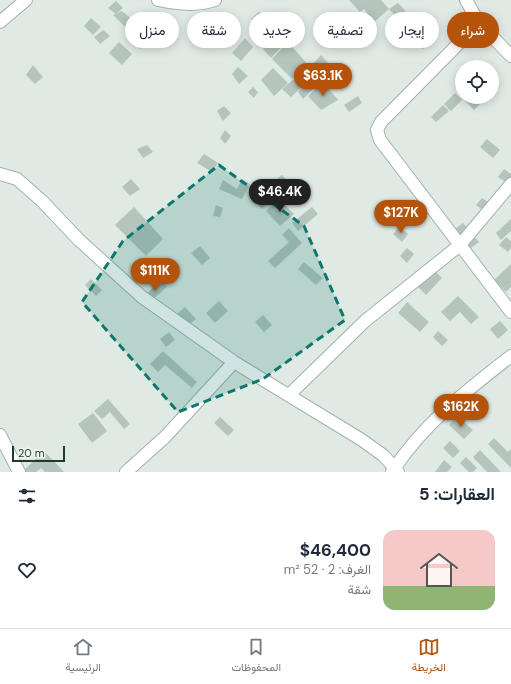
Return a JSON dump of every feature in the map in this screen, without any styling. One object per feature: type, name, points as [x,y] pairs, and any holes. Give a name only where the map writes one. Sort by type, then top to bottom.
[{"type":"street","points":[[0,22],[26,0]]},
{"type":"street","points":[[158,0],[178,3],[209,2],[215,0]]},
{"type":"street","points":[[466,0],[473,12]]},
{"type":"street","points":[[499,44],[511,56]]},
{"type":"street","points":[[454,48],[380,122],[377,130],[380,140],[511,312]]},
{"type":"street","points":[[0,174],[16,179],[42,201],[78,240],[142,297],[234,362],[362,440],[384,456],[395,471],[415,442],[444,411],[511,356]]},
{"type":"street","points":[[289,395],[365,321],[460,245],[511,184]]},
{"type":"street","points":[[126,472],[165,437],[234,362]]},
{"type":"street","points":[[0,435],[19,472]]},
{"type":"highlighted area","points":[[219,165],[304,226],[345,320],[263,379],[178,412],[82,302],[123,241]]},
{"type":"building","points":[[349,0],[381,0],[389,9],[377,19],[377,12],[366,12],[364,9],[360,12]]},
{"type":"building","points":[[116,1],[123,8],[116,14],[108,8]]},
{"type":"building","points":[[398,3],[406,12],[392,12],[389,9]]},
{"type":"building","points":[[122,11],[125,13],[125,27],[113,15]]},
{"type":"building","points":[[91,18],[101,27],[93,35],[84,26]]},
{"type":"building","points":[[103,30],[110,36],[100,44],[94,37]]},
{"type":"building","points":[[245,38],[249,42],[249,48],[252,48],[241,61],[232,53],[236,48],[241,48],[241,43]]},
{"type":"building","points":[[119,42],[132,54],[122,65],[109,53]]},
{"type":"building","points":[[264,48],[281,48],[271,58],[263,49]]},
{"type":"building","points":[[282,48],[293,48],[310,67],[321,55],[328,63],[310,79],[316,86],[303,99],[298,92],[304,85],[291,97],[282,89],[299,75],[298,73],[292,79],[272,59]]},
{"type":"building","points":[[33,65],[43,77],[35,84],[26,75]]},
{"type":"building","points":[[238,67],[248,76],[239,84],[232,74]]},
{"type":"building","points":[[273,68],[288,83],[274,96],[261,80]]},
{"type":"building","points":[[323,82],[338,100],[321,110],[308,96]]},
{"type":"building","points":[[253,87],[258,92],[254,98],[248,92]]},
{"type":"building","points":[[455,93],[455,104],[458,104],[451,111],[444,104]]},
{"type":"building","points":[[358,96],[362,103],[349,112],[344,105]]},
{"type":"building","points":[[468,104],[480,104],[474,110]]},
{"type":"building","points":[[443,105],[449,111],[436,122],[431,117]]},
{"type":"building","points":[[224,106],[231,113],[223,121],[217,111]]},
{"type":"building","points":[[225,130],[231,136],[225,144],[220,138]]},
{"type":"building","points":[[487,139],[500,150],[493,158],[480,147]]},
{"type":"building","points":[[147,145],[153,152],[143,158],[137,149]]},
{"type":"building","points":[[204,154],[218,163],[212,172],[197,163]]},
{"type":"building","points":[[504,169],[511,174],[510,185],[498,177]]},
{"type":"building","points":[[282,175],[289,183],[282,189],[275,180]]},
{"type":"building","points":[[131,179],[140,189],[130,196],[122,187]]},
{"type":"building","points":[[242,179],[250,184],[242,199],[219,189],[223,180],[237,189]]},
{"type":"building","points":[[266,190],[273,198],[262,209],[254,201]]},
{"type":"building","points":[[482,198],[491,204],[485,212],[476,205]]},
{"type":"building","points":[[279,199],[294,214],[280,226],[266,211]]},
{"type":"building","points":[[216,205],[223,208],[220,217],[213,216]]},
{"type":"building","points":[[134,207],[163,239],[146,256],[115,225]]},
{"type":"building","points":[[312,207],[318,214],[298,231],[292,223]]},
{"type":"building","points":[[511,219],[511,231],[501,240],[496,233]]},
{"type":"building","points":[[463,223],[479,242],[471,248],[455,229]]},
{"type":"building","points":[[399,227],[408,234],[402,242],[393,234]]},
{"type":"building","points":[[289,228],[302,243],[275,268],[268,261],[289,242],[282,235]]},
{"type":"building","points":[[506,237],[511,241],[511,248],[508,252],[499,245]]},
{"type":"building","points":[[200,246],[210,258],[202,265],[191,253]]},
{"type":"building","points":[[407,248],[414,254],[407,263],[400,256]]},
{"type":"building","points":[[304,262],[323,278],[316,285],[298,269]]},
{"type":"building","points":[[511,264],[511,287],[506,292],[494,280]]},
{"type":"building","points":[[434,270],[442,278],[426,295],[418,287]]},
{"type":"building","points":[[91,279],[102,290],[96,296],[85,285]]},
{"type":"building","points":[[161,280],[167,287],[149,303],[143,297]]},
{"type":"building","points":[[458,296],[479,317],[471,324],[460,312],[450,321],[441,312]]},
{"type":"building","points":[[219,301],[228,311],[215,323],[206,313]]},
{"type":"building","points":[[407,302],[429,322],[420,332],[398,313]]},
{"type":"building","points":[[185,307],[196,319],[187,326],[177,314]]},
{"type":"building","points":[[263,315],[272,325],[264,332],[255,322]]},
{"type":"building","points":[[500,321],[508,330],[498,339],[490,329]]},
{"type":"building","points":[[438,331],[448,340],[442,346],[433,337]]},
{"type":"building","points":[[169,332],[175,340],[166,347],[160,339]]},
{"type":"building","points":[[163,351],[197,382],[192,388],[165,365],[158,372],[150,364]]},
{"type":"building","points":[[108,399],[130,424],[124,429],[110,412],[102,419],[94,411]]},
{"type":"building","points":[[93,413],[107,431],[92,443],[78,424]]},
{"type":"building","points":[[457,416],[473,430],[464,439],[449,425]]},
{"type":"building","points":[[220,417],[234,430],[228,436],[214,423]]},
{"type":"building","points":[[494,438],[508,452],[511,449],[511,468],[488,444]]},
{"type":"building","points":[[450,441],[460,451],[453,458],[443,448]]},
{"type":"building","points":[[480,450],[501,472],[487,472],[473,457]]},
{"type":"building","points":[[44,451],[64,472],[45,472],[41,468],[36,472],[22,472]]},
{"type":"building","points":[[466,457],[477,468],[473,472],[469,472],[460,463]]},
{"type":"building","points":[[444,460],[452,467],[447,472],[435,472]]}]
